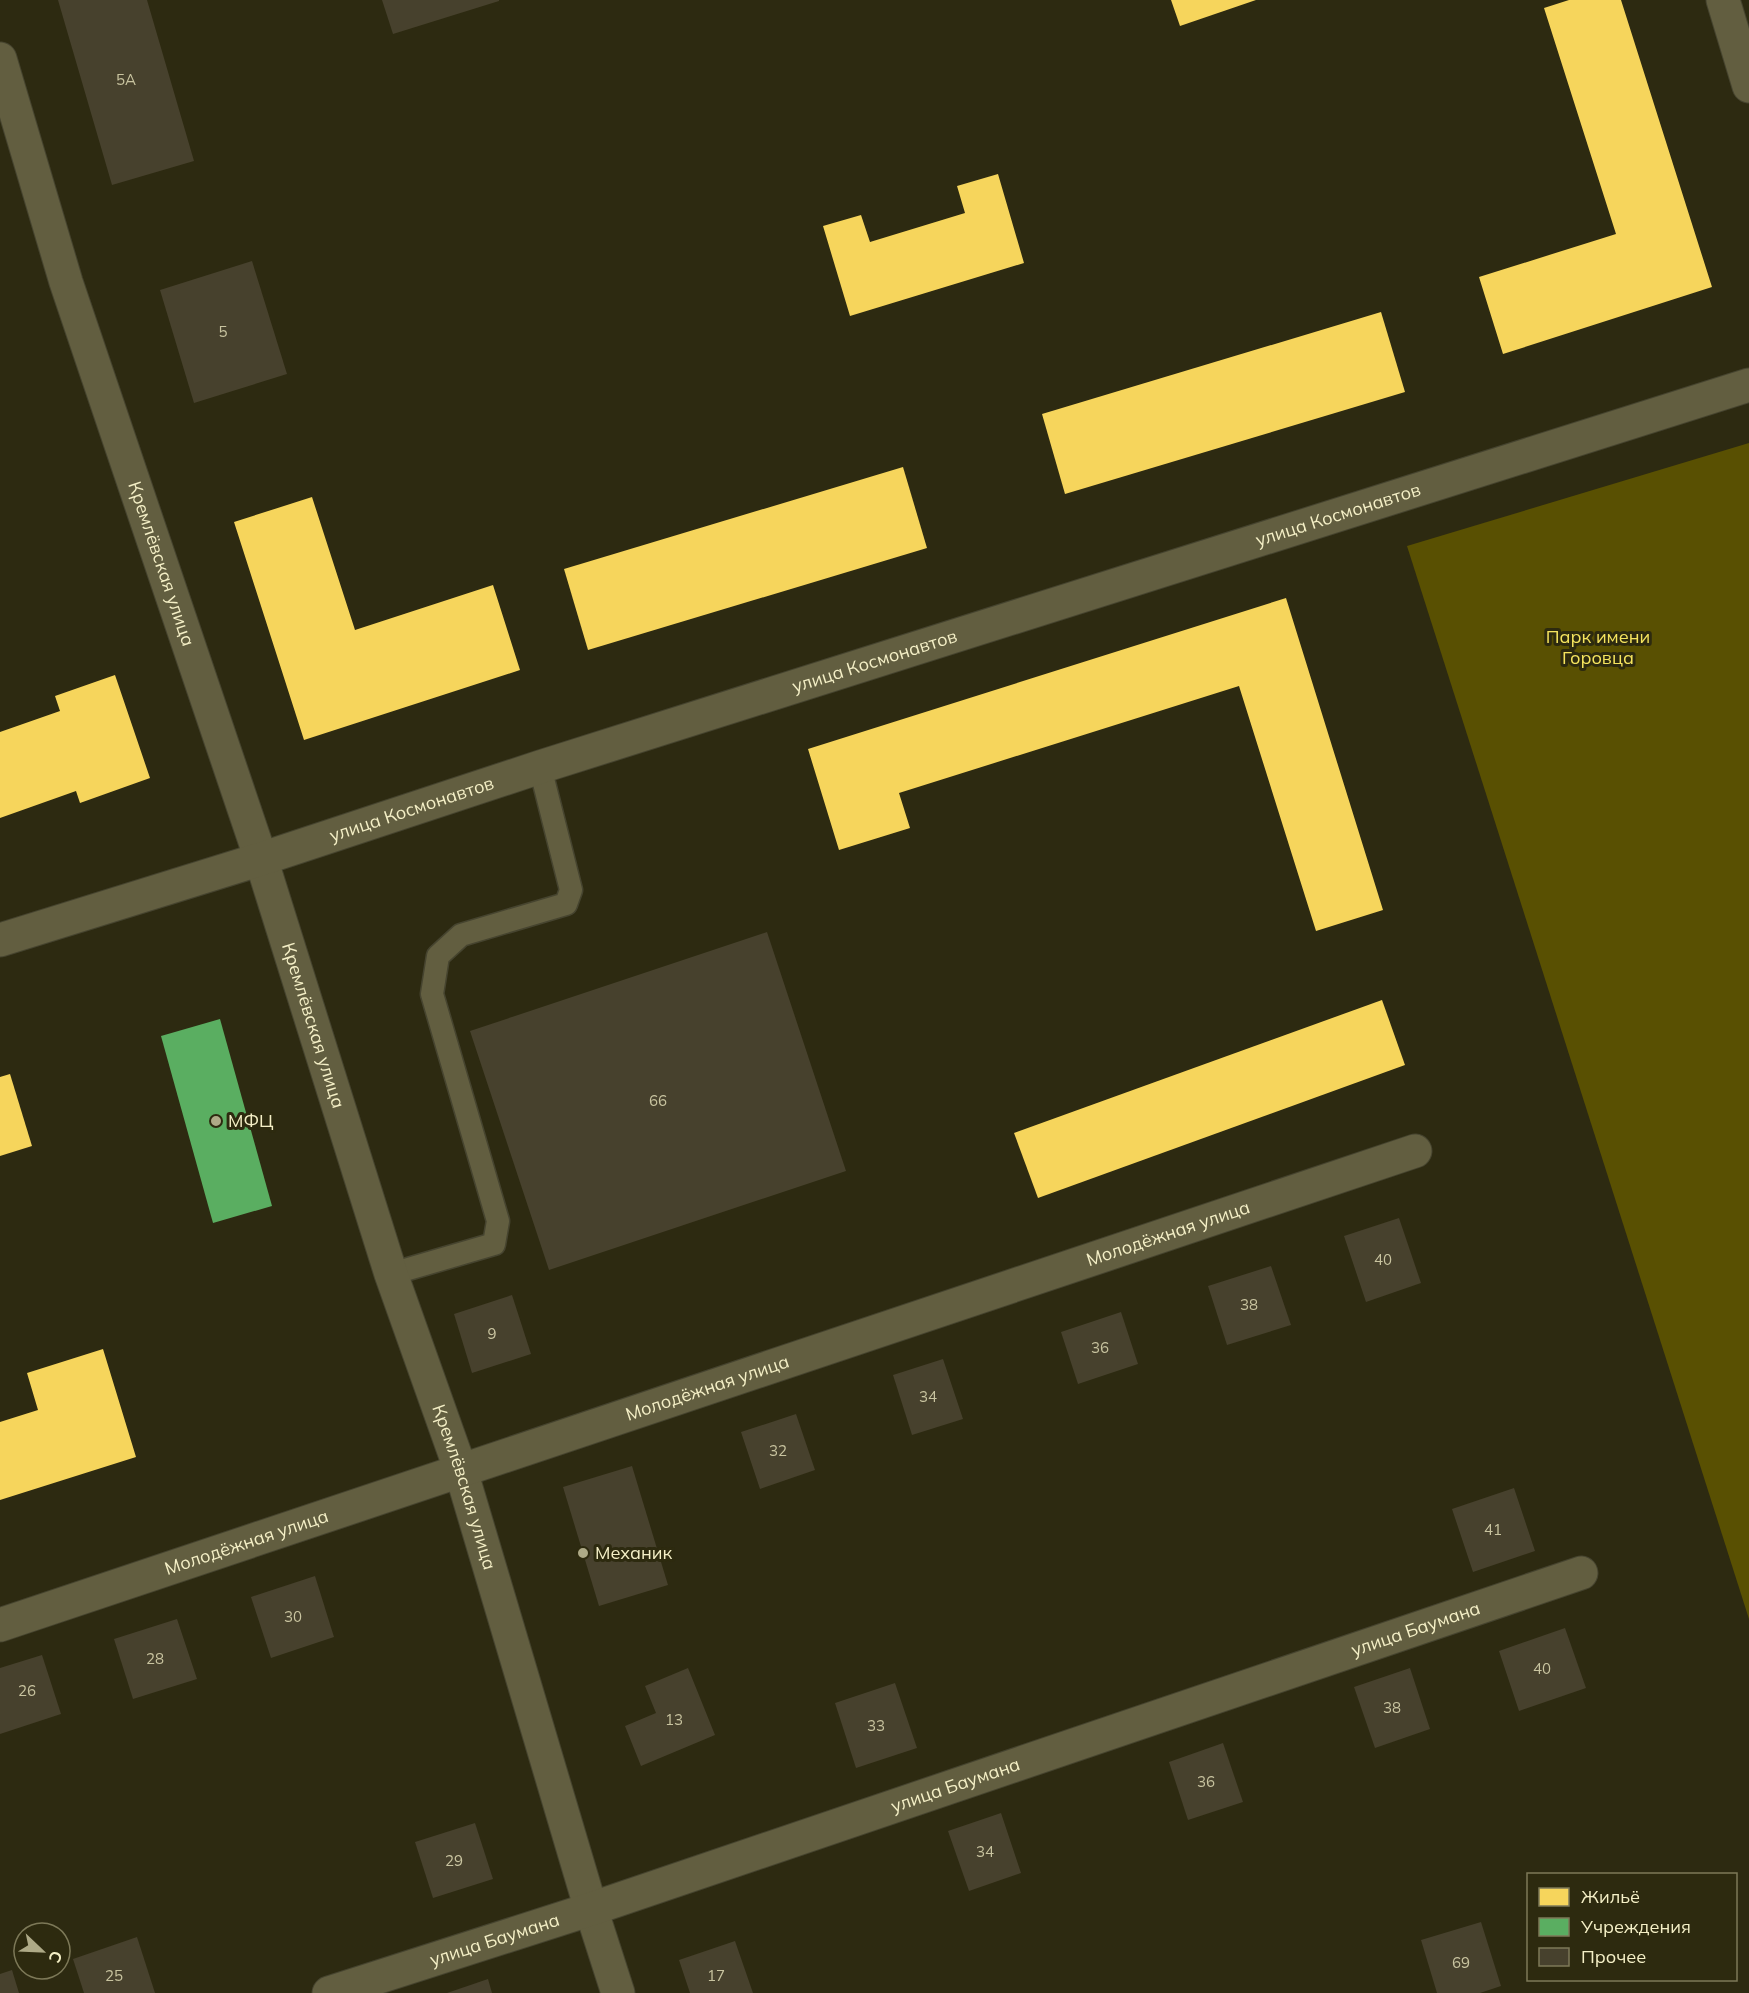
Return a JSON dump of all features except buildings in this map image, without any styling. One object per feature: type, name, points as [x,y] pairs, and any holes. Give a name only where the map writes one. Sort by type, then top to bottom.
[{"type":"street","points":[[1723,0],[1749,86]]},
{"type":"street","name":"Кремлёвская улица","points":[[0,59],[66,282],[261,859],[391,1274],[461,1471],[618,1993]]},
{"type":"street","name":"улица Космонавтов","points":[[0,940],[1749,385]]},
{"type":"street","name":"Молодёжная улица","points":[[0,1625],[1415,1151]]},
{"type":"street","name":"улица Баумана","points":[[328,1993],[591,1909],[1581,1574]]},
{"type":"lane","points":[[391,1274],[494,1244],[498,1221],[432,994],[438,956],[461,935],[566,904],[572,890],[540,767]]},
{"type":"green space","name":"Парк имени Горовца","points":[[1749,443],[1749,1619],[1407,546]]},
{"type":"place","name":"МФЦ","points":[[216,1121]]},
{"type":"place","name":"Механик","points":[[583,1553]]}]
